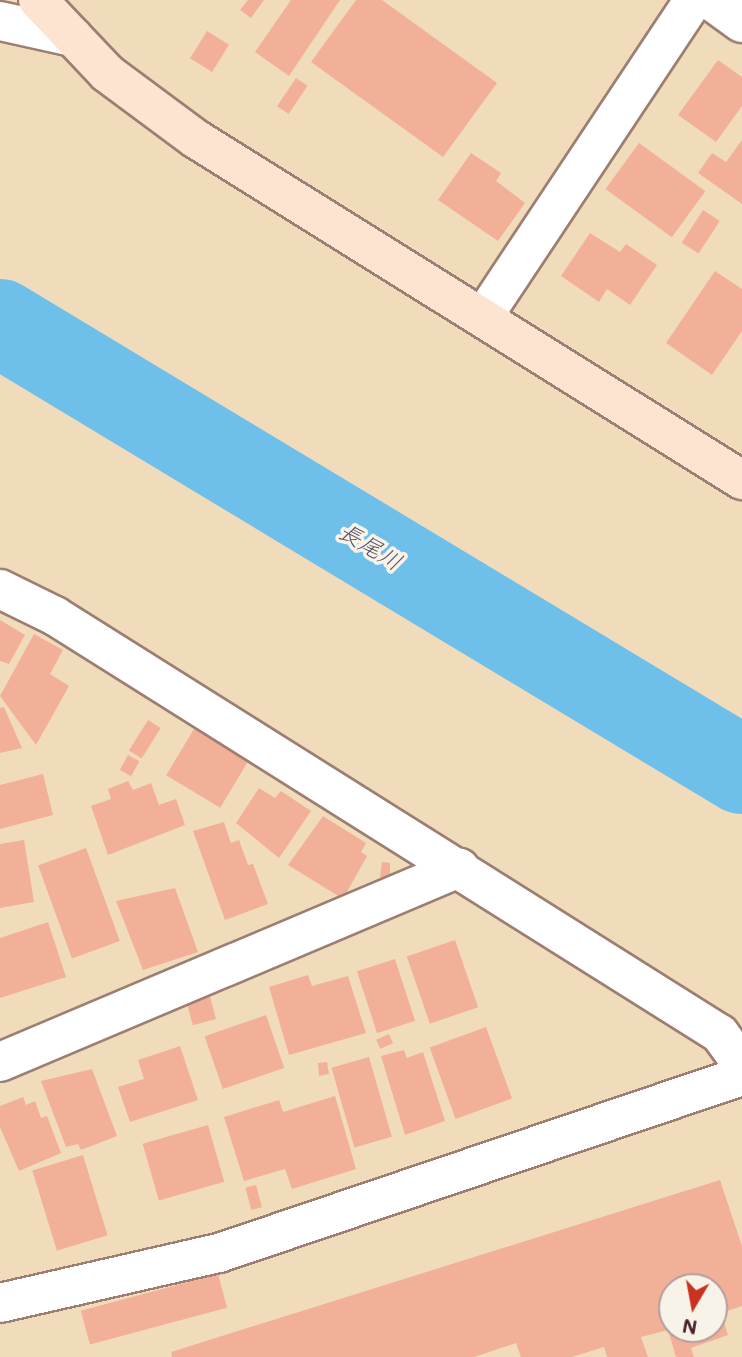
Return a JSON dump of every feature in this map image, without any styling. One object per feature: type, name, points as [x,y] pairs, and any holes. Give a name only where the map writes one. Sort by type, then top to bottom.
[{"type":"street","points":[[38,0],[107,73],[196,139],[742,480]]},
{"type":"street","points":[[483,317],[694,0]]},
{"type":"street","points":[[710,0],[742,23]]},
{"type":"street","points":[[0,21],[73,37]]},
{"type":"street","points":[[0,589],[55,616],[460,868],[720,1034],[742,1064]]},
{"type":"street","points":[[0,1062],[460,868]]},
{"type":"street","points":[[0,1303],[219,1253],[742,1076]]},
{"type":"building","points":[[248,0],[264,0],[251,18],[240,10]]},
{"type":"building","points":[[291,0],[340,0],[289,76],[255,52]]},
{"type":"building","points":[[356,0],[382,0],[497,83],[443,157],[311,62]]},
{"type":"building","points":[[207,31],[229,45],[212,72],[190,58]]},
{"type":"building","points":[[718,60],[742,77],[742,106],[716,142],[678,115]]},
{"type":"building","points":[[296,78],[308,86],[289,114],[277,106]]},
{"type":"building","points":[[742,140],[742,204],[698,173],[712,153],[726,162]]},
{"type":"building","points":[[639,143],[705,191],[672,237],[605,189]]},
{"type":"building","points":[[471,153],[501,173],[496,181],[525,203],[498,241],[438,200]]},
{"type":"building","points":[[703,210],[720,221],[699,254],[682,243]]},
{"type":"building","points":[[590,233],[620,252],[626,244],[657,265],[630,305],[607,289],[599,302],[561,276]]},
{"type":"building","points":[[715,271],[742,289],[742,331],[712,375],[666,343]]},
{"type":"building","points":[[0,620],[25,635],[9,664],[0,661]]},
{"type":"building","points":[[34,634],[63,650],[50,674],[69,686],[36,745],[0,696]]},
{"type":"building","points":[[4,707],[22,748],[0,753],[0,708]]},
{"type":"building","points":[[148,720],[161,728],[142,758],[129,751]]},
{"type":"building","points":[[194,729],[248,761],[220,808],[166,775]]},
{"type":"building","points":[[128,755],[139,761],[131,776],[120,770]]},
{"type":"building","points":[[43,774],[53,815],[0,829],[0,785]]},
{"type":"building","points":[[128,781],[133,790],[151,783],[159,805],[176,799],[185,825],[108,855],[91,806],[111,799],[108,789]]},
{"type":"building","points":[[259,788],[275,798],[281,791],[311,811],[279,858],[236,823]]},
{"type":"building","points":[[323,816],[366,843],[361,852],[367,856],[343,899],[288,865]]},
{"type":"building","points":[[224,822],[231,843],[239,840],[248,865],[253,864],[268,904],[225,920],[193,831]]},
{"type":"building","points":[[24,840],[34,902],[0,908],[0,844]]},
{"type":"building","points":[[86,848],[120,941],[72,958],[38,865]]},
{"type":"building","points":[[382,862],[390,863],[390,878],[380,877]]},
{"type":"building","points":[[175,888],[198,952],[143,970],[116,901]]},
{"type":"building","points":[[48,922],[66,977],[0,998],[0,938]]},
{"type":"building","points":[[455,940],[478,1007],[430,1024],[407,957]]},
{"type":"building","points":[[395,959],[415,1021],[377,1033],[357,971]]},
{"type":"building","points":[[308,975],[312,986],[348,976],[366,1033],[289,1055],[269,987]]},
{"type":"building","points":[[208,989],[216,1019],[193,1025],[185,995]]},
{"type":"building","points":[[266,1015],[284,1068],[223,1089],[205,1036]]},
{"type":"building","points":[[486,1027],[512,1098],[456,1119],[430,1048]]},
{"type":"building","points":[[389,1034],[393,1043],[380,1049],[376,1040]]},
{"type":"building","points":[[180,1046],[198,1100],[130,1122],[118,1087],[144,1079],[138,1060]]},
{"type":"building","points":[[404,1050],[407,1058],[423,1052],[445,1121],[405,1135],[381,1056]]},
{"type":"building","points":[[369,1057],[392,1137],[354,1148],[332,1068]]},
{"type":"building","points":[[327,1062],[329,1074],[319,1076],[318,1063]]},
{"type":"building","points":[[92,1069],[117,1136],[81,1150],[78,1144],[66,1147],[41,1081]]},
{"type":"building","points":[[335,1096],[356,1169],[292,1189],[285,1169],[244,1181],[224,1117],[279,1100],[283,1112]]},
{"type":"building","points":[[23,1097],[26,1105],[35,1101],[41,1118],[47,1116],[61,1153],[19,1171],[0,1127],[0,1106]]},
{"type":"building","points":[[208,1125],[224,1182],[159,1200],[143,1144]]},
{"type":"building","points":[[83,1155],[108,1235],[57,1251],[32,1170]]},
{"type":"building","points":[[720,1180],[742,1246],[742,1306],[728,1311],[728,1273],[658,1273],[658,1333],[641,1337],[648,1357],[607,1357],[604,1347],[572,1357],[521,1357],[516,1343],[474,1357],[172,1357],[171,1352]]},
{"type":"building","points":[[256,1185],[262,1207],[251,1210],[245,1188]]},
{"type":"building","points":[[218,1274],[227,1308],[90,1345],[81,1311]]},
{"type":"building","points":[[672,1343],[705,1343],[691,1348],[694,1357],[676,1357]]},
{"type":"waterway","name":"長尾川","points":[[0,323],[742,770]]}]
